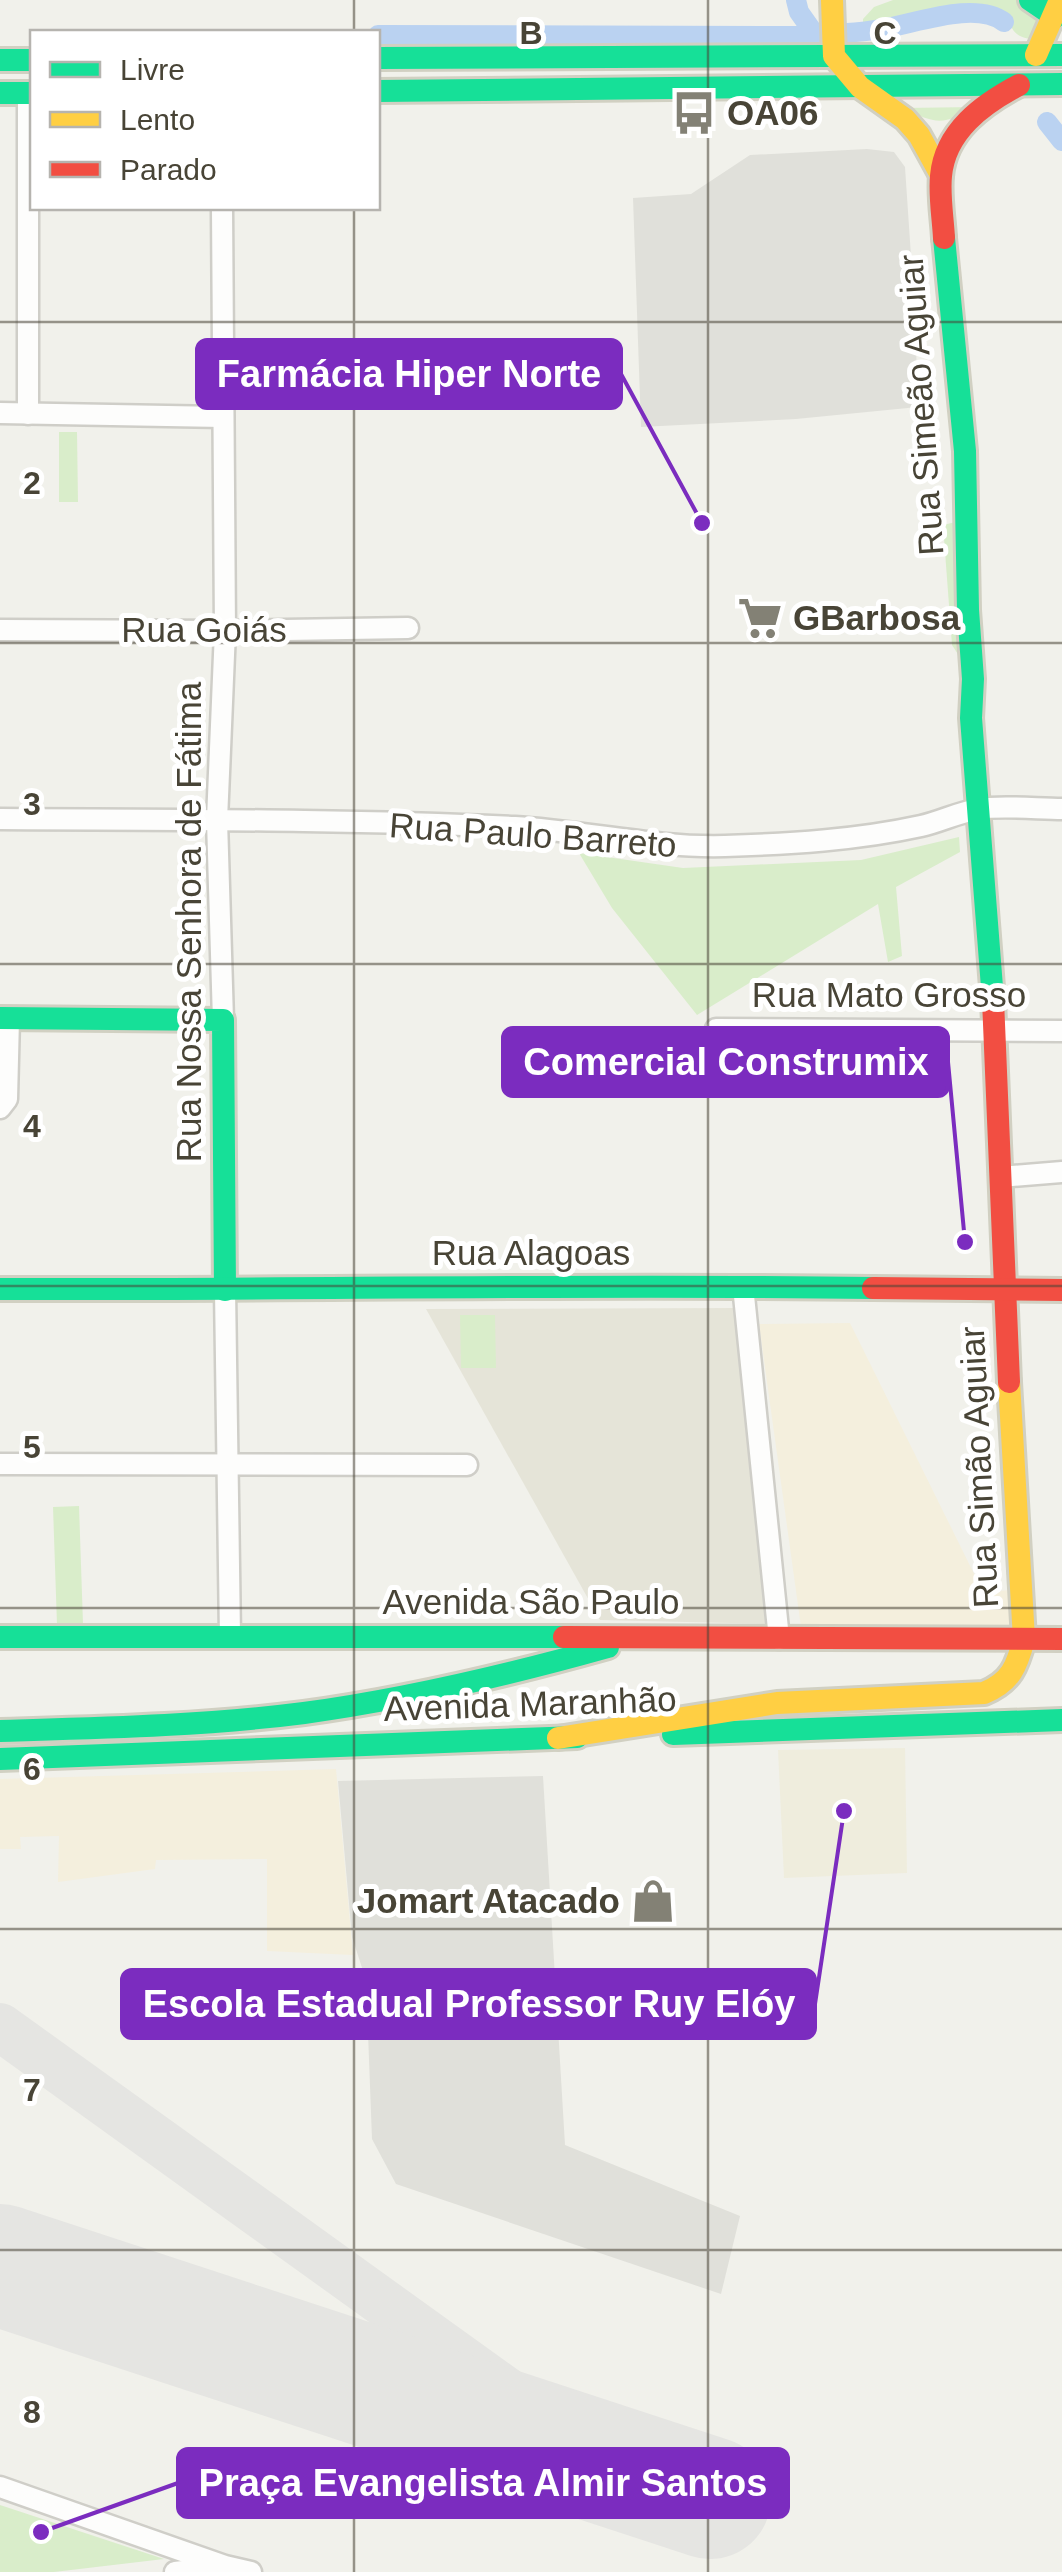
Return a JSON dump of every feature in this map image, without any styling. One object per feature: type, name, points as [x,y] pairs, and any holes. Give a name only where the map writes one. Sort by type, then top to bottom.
[{"type":"main road","points":[[1030,0],[1058,9],[1036,56]]},
{"type":"main road","points":[[832,10],[834,50],[860,87],[905,119],[919,135],[941,175]]},
{"type":"main road","points":[[380,58],[834,50],[1062,55]]},
{"type":"main road","points":[[0,60],[30,60]]},
{"type":"main road","points":[[380,91],[1062,84]]},
{"type":"main road","points":[[941,175],[948,150],[966,121],[994,98],[1019,85]]},
{"type":"main road","points":[[0,93],[30,93]]},
{"type":"main road","name":"Rua Simeão Aguiar","points":[[941,175],[946,272],[965,450],[971,718],[995,1030]]},
{"type":"main road","points":[[5,1018],[223,1020]]},
{"type":"main road","name":"Rua Nossa Senhora de Fátima","points":[[223,1020],[225,1290]]},
{"type":"main road","name":"Rua Simão Aguiar","points":[[995,1030],[1004,1291],[1024,1639]]},
{"type":"main road","name":"Rua Alagoas","points":[[0,1288],[743,1286],[1062,1290]]},
{"type":"main road","name":"Avenida Maranhão","points":[[0,1731],[136,1726],[275,1716],[349,1706],[530,1668],[640,1637]]},
{"type":"main road","name":"Avenida São Paulo","points":[[0,1638],[1062,1640]]},
{"type":"main road","points":[[558,1738],[777,1703],[984,1694],[1010,1680],[1024,1639]]},
{"type":"main road","name":"Avenida Maranhão","points":[[0,1759],[1062,1720]]},
{"type":"street","points":[[28,414],[30,93]]},
{"type":"street","name":"Rua Nossa Senhora de Fátima","points":[[222,210],[225,630],[217,820],[223,1020]]},
{"type":"street","points":[[0,413],[223,417]]},
{"type":"street","name":"Rua Goiás","points":[[0,630],[408,628]]},
{"type":"street","name":"Rua Paulo Barreto","points":[[0,819],[513,827],[727,846],[850,838],[921,826],[979,809],[1062,809]]},
{"type":"street","points":[[0,1108],[7,1098],[5,1018]]},
{"type":"street","name":"Rua Mato Grosso","points":[[716,1030],[1062,1031]]},
{"type":"street","points":[[1000,1177],[1062,1172]]},
{"type":"street","points":[[743,1286],[779,1639]]},
{"type":"street","name":"Rua Nossa Senhora de Fátima","points":[[225,1290],[230,1636]]},
{"type":"street","points":[[0,1464],[467,1465]]},
{"type":"street","points":[[0,2487],[251,2572]]},
{"type":"street","points":[[175,2572],[225,2566]]},
{"type":"shaded area","points":[[867,149],[894,152],[905,167],[918,407],[796,419],[641,427],[633,198],[691,194],[750,155]]},
{"type":"shaded area","points":[[738,1308],[772,1624],[600,1620],[426,1309]]},
{"type":"shaded area","points":[[850,1323],[983,1592],[1011,1590],[1016,1626],[801,1627],[759,1324]]},
{"type":"shaded area","points":[[905,1748],[907,1873],[784,1878],[778,1750]]},
{"type":"shaded area","points":[[336,1769],[353,1955],[267,1951],[267,1859],[156,1860],[155,1869],[58,1882],[59,1836],[20,1837],[21,1849],[0,1849],[0,1779]]},
{"type":"shaded area","points":[[543,1776],[565,2145],[740,2216],[721,2294],[396,2184],[372,2139],[366,1980],[352,1937],[338,1781]]},
{"type":"green space","points":[[893,0],[1026,0],[1041,6],[1040,40],[1019,36],[1000,11],[980,5],[863,27],[863,19],[874,7]]},
{"type":"green space","points":[[976,107],[940,121],[903,108]]},
{"type":"green space","points":[[59,432],[77,432],[78,502],[59,502]]},
{"type":"green space","points":[[960,521],[965,665],[952,645],[943,525]]},
{"type":"green space","points":[[959,837],[960,852],[896,887],[902,956],[888,962],[878,904],[697,1015],[612,908],[579,853],[683,868],[861,860]]},
{"type":"green space","points":[[460,1315],[495,1315],[496,1368],[461,1368]]},
{"type":"green space","points":[[79,1506],[83,1624],[57,1625],[53,1507]]},
{"type":"green space","points":[[0,2505],[164,2559],[54,2572],[0,2572]]},
{"type":"waterway","points":[[796,0],[799,12],[816,36]]},
{"type":"waterway","points":[[380,35],[816,36],[873,30],[961,13],[992,16],[1004,22]]},
{"type":"waterway","points":[[1047,122],[1062,141]]},
{"type":"taxiway","points":[[0,2027],[609,2465]]},
{"type":"runway","points":[[0,2265],[710,2498]]},
{"type":"traffic: fast","points":[[1030,0],[1055,17]]},
{"type":"traffic: fast","points":[[380,58],[1062,55]]},
{"type":"traffic: fast","points":[[0,60],[30,60]]},
{"type":"traffic: fast","points":[[380,91],[1062,84]]},
{"type":"traffic: fast","points":[[0,93],[30,93]]},
{"type":"traffic: fast","points":[[944,238],[965,451],[971,718],[993,1000]]},
{"type":"traffic: fast","points":[[0,1018],[223,1020],[225,1290]]},
{"type":"traffic: fast","points":[[0,1289],[873,1288]]},
{"type":"traffic: fast","points":[[0,1637],[564,1637]]},
{"type":"traffic: fast","points":[[0,1731],[190,1724],[304,1713],[457,1685],[608,1647]]},
{"type":"traffic: fast","points":[[673,1734],[1062,1720]]},
{"type":"traffic: fast","points":[[0,1759],[577,1737]]},
{"type":"traffic: slow","points":[[832,0],[834,56],[860,87],[905,119],[919,135],[941,175]]},
{"type":"traffic: slow","points":[[1036,55],[1060,0]]},
{"type":"traffic: slow","points":[[558,1738],[777,1703],[984,1693],[1001,1684],[1015,1665],[1024,1639],[1009,1382]]},
{"type":"traffic: jam","points":[[944,238],[941,184],[950,145],[980,110],[1019,85]]},
{"type":"traffic: jam","points":[[993,1000],[1009,1382]]},
{"type":"traffic: jam","points":[[873,1288],[1062,1290]]},
{"type":"traffic: jam","points":[[564,1637],[1062,1639]]},
{"type":"place","name":"OA06","points":[[694,113]]},
{"type":"place","name":"Farmácia Hiper Norte","points":[[702,523]]},
{"type":"place","name":"GBarbosa","points":[[760,618]]},
{"type":"place","name":"Comercial Construmix","points":[[965,1242]]},
{"type":"place","name":"Escola Estadual Professor Ruy Elóy","points":[[844,1811]]},
{"type":"place","name":"Jomart Atacado","points":[[653,1901]]},
{"type":"place","name":"Praça Evangelista Almir Santos","points":[[41,2532]]}]
